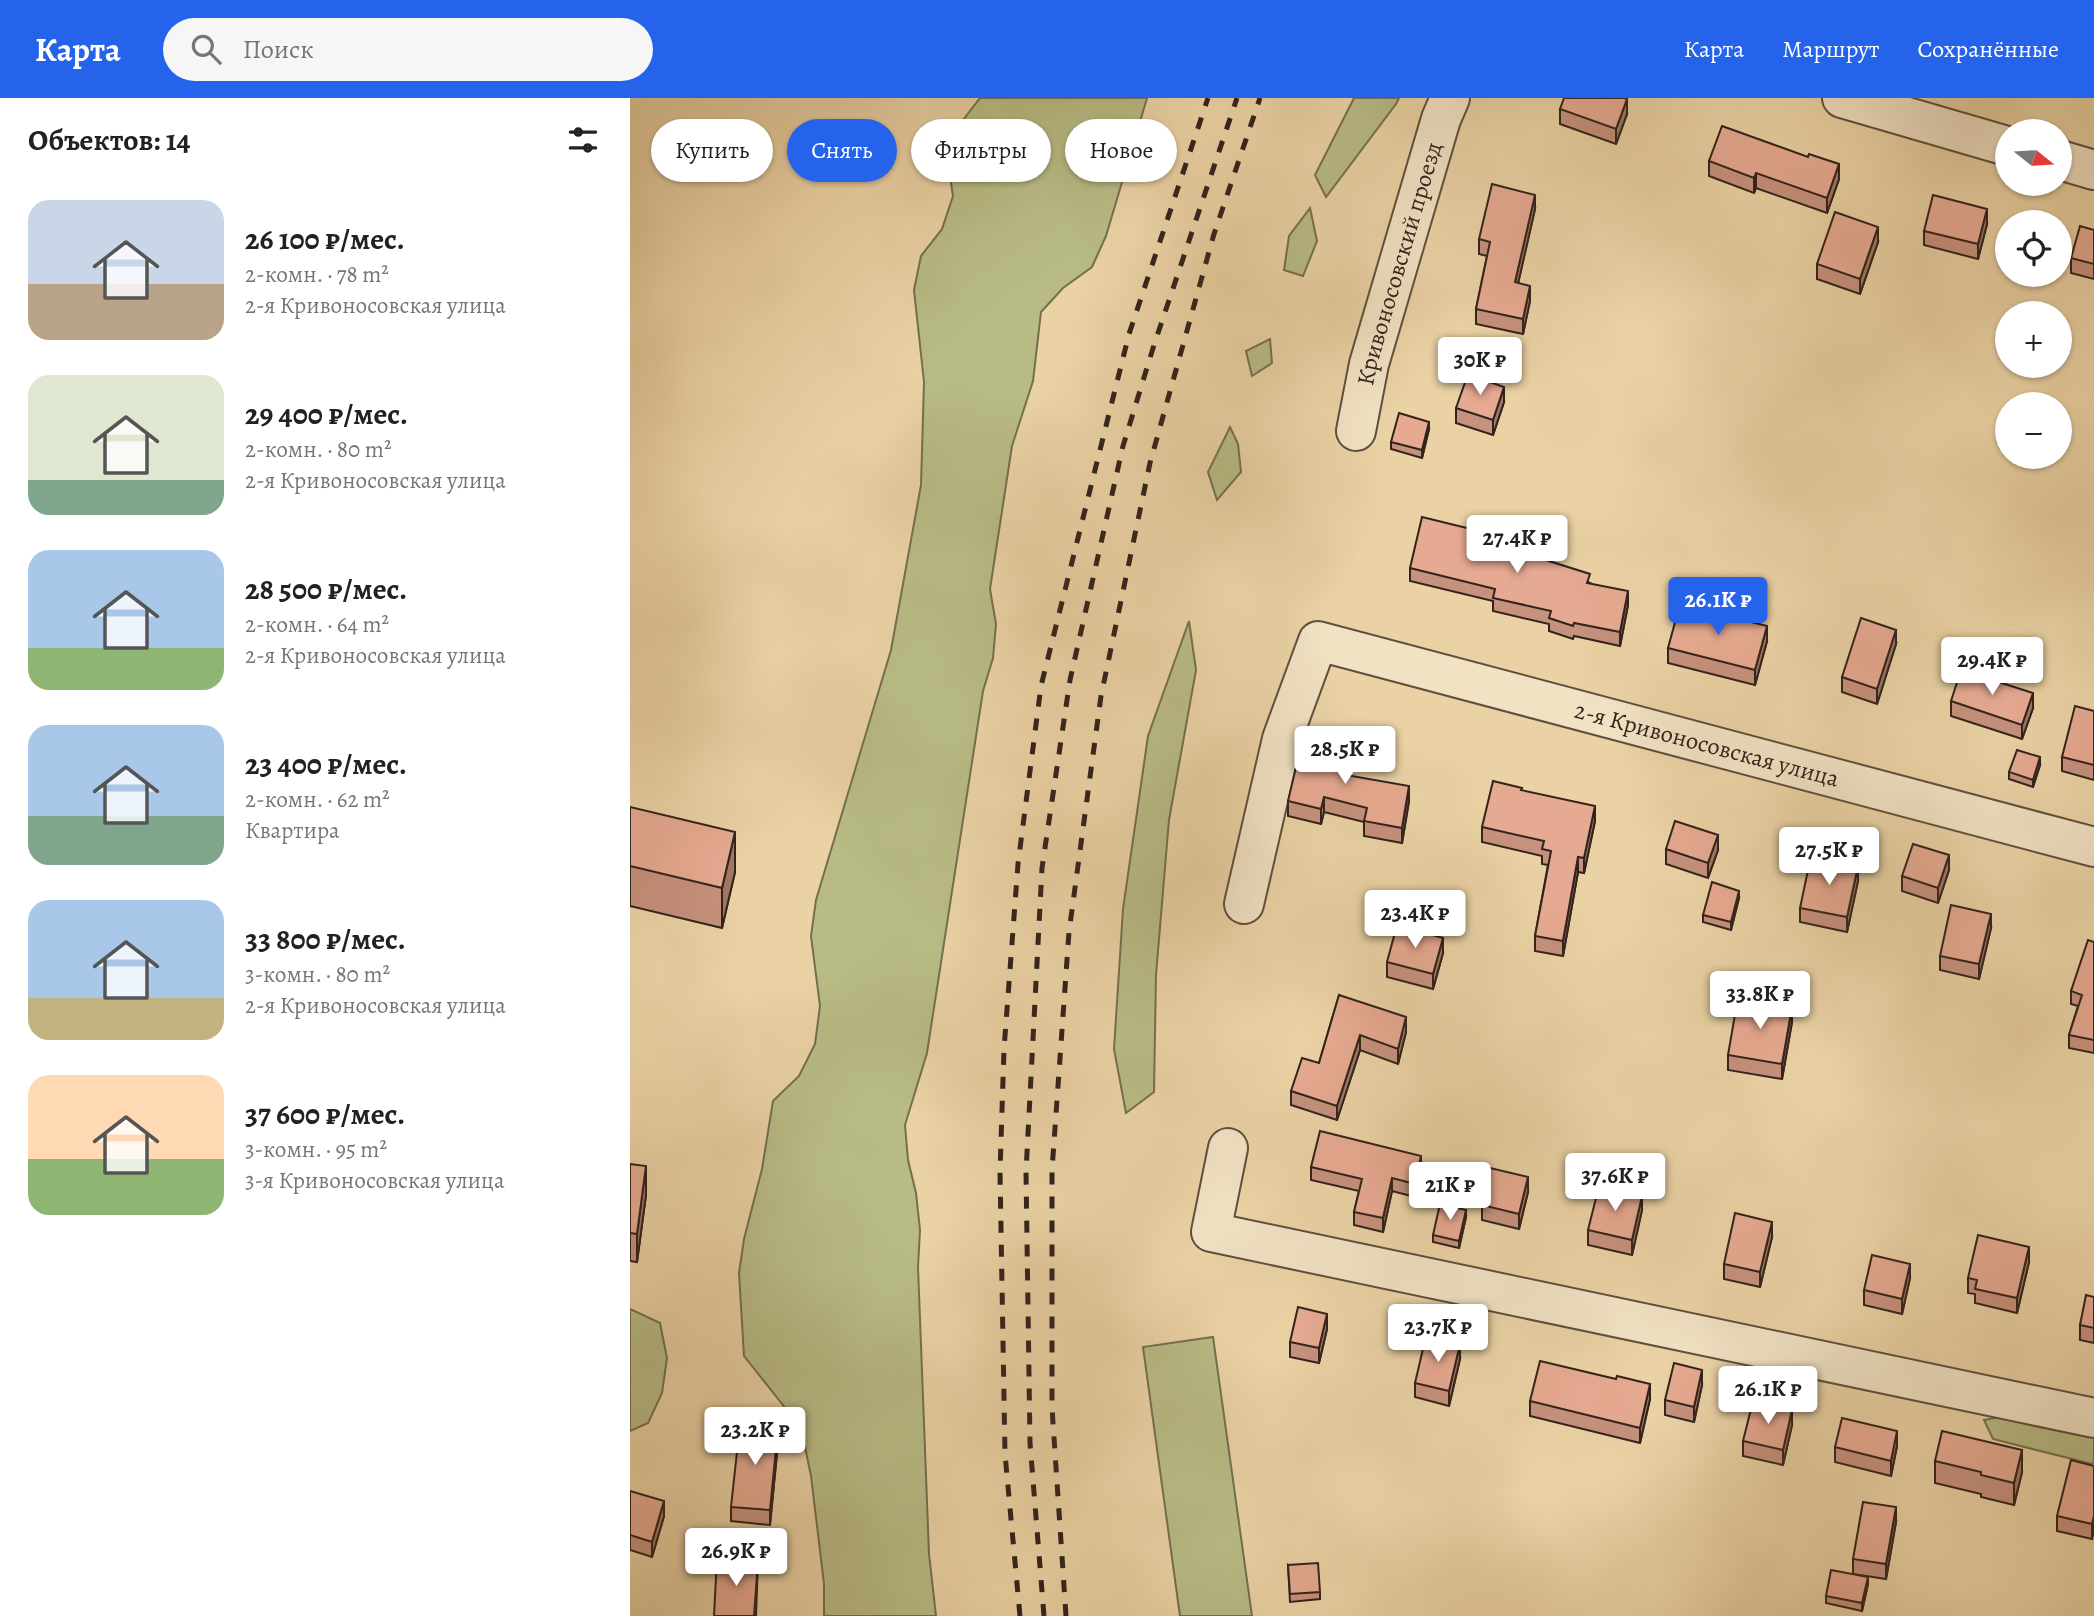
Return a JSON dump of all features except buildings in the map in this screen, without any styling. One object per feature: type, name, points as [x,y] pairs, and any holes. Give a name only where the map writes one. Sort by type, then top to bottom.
[{"type":"street","name":"Кривоносовский проезд","points":[[1356,431],[1369,363],[1441,119],[1450,98]]},
{"type":"street","points":[[1842,98],[1995,143]]},
{"type":"street","points":[[2072,164],[2094,170]]},
{"type":"street","name":"2-я Кривоносовская улица","points":[[1244,904],[1282,739],[1318,641],[2094,847]]},
{"type":"street","points":[[1228,1148],[1211,1232],[2094,1418]]},
{"type":"green space","points":[[980,98],[1147,98],[1141,119],[1065,119],[1065,182],[1122,182],[1106,236],[1092,267],[1063,288],[1041,312],[1033,381],[1012,446],[990,589],[996,624],[993,658],[983,691],[927,1053],[905,1125],[920,1230],[918,1267],[929,1554],[936,1616],[824,1616],[824,1584],[811,1476],[804,1442],[786,1409],[744,1356],[739,1273],[744,1239],[762,1169],[773,1101],[799,1076],[815,1044],[820,1006],[811,936],[816,900],[891,650],[921,485],[924,382],[914,290],[921,256],[942,229],[953,196],[951,182],[1051,182],[1051,119],[964,119]]},
{"type":"green space","points":[[1354,98],[1399,98],[1326,197],[1315,175]]},
{"type":"green space","points":[[1310,208],[1317,241],[1303,276],[1284,270],[1289,236]]},
{"type":"green space","points":[[1270,339],[1272,363],[1252,376],[1246,351]]},
{"type":"green space","points":[[1230,427],[1238,444],[1241,472],[1217,500],[1208,472]]},
{"type":"green space","points":[[1189,621],[1196,670],[1169,820],[1156,975],[1154,1092],[1126,1113],[1114,1049],[1123,909],[1148,736]]},
{"type":"green space","points":[[630,1309],[660,1323],[667,1358],[662,1393],[648,1423],[630,1431]]},
{"type":"green space","points":[[1213,1337],[1252,1616],[1180,1616],[1143,1347]]},
{"type":"green space","points":[[2021,1413],[2043,1428],[2083,1427],[2094,1437],[2094,1462],[2092,1464],[1993,1439],[1984,1420]]},
{"type":"railway","points":[[1020,1616],[1005,1454],[1000,1172],[1004,1049],[1018,864],[1041,686],[1129,334],[1208,98]]},
{"type":"railway","points":[[1044,1616],[1030,1443],[1026,1172],[1042,868],[1070,680],[1123,446],[1237,98]]},
{"type":"railway","points":[[1066,1616],[1052,1408],[1052,1170],[1069,932],[1101,696],[1150,463],[1214,234],[1260,98]]}]
